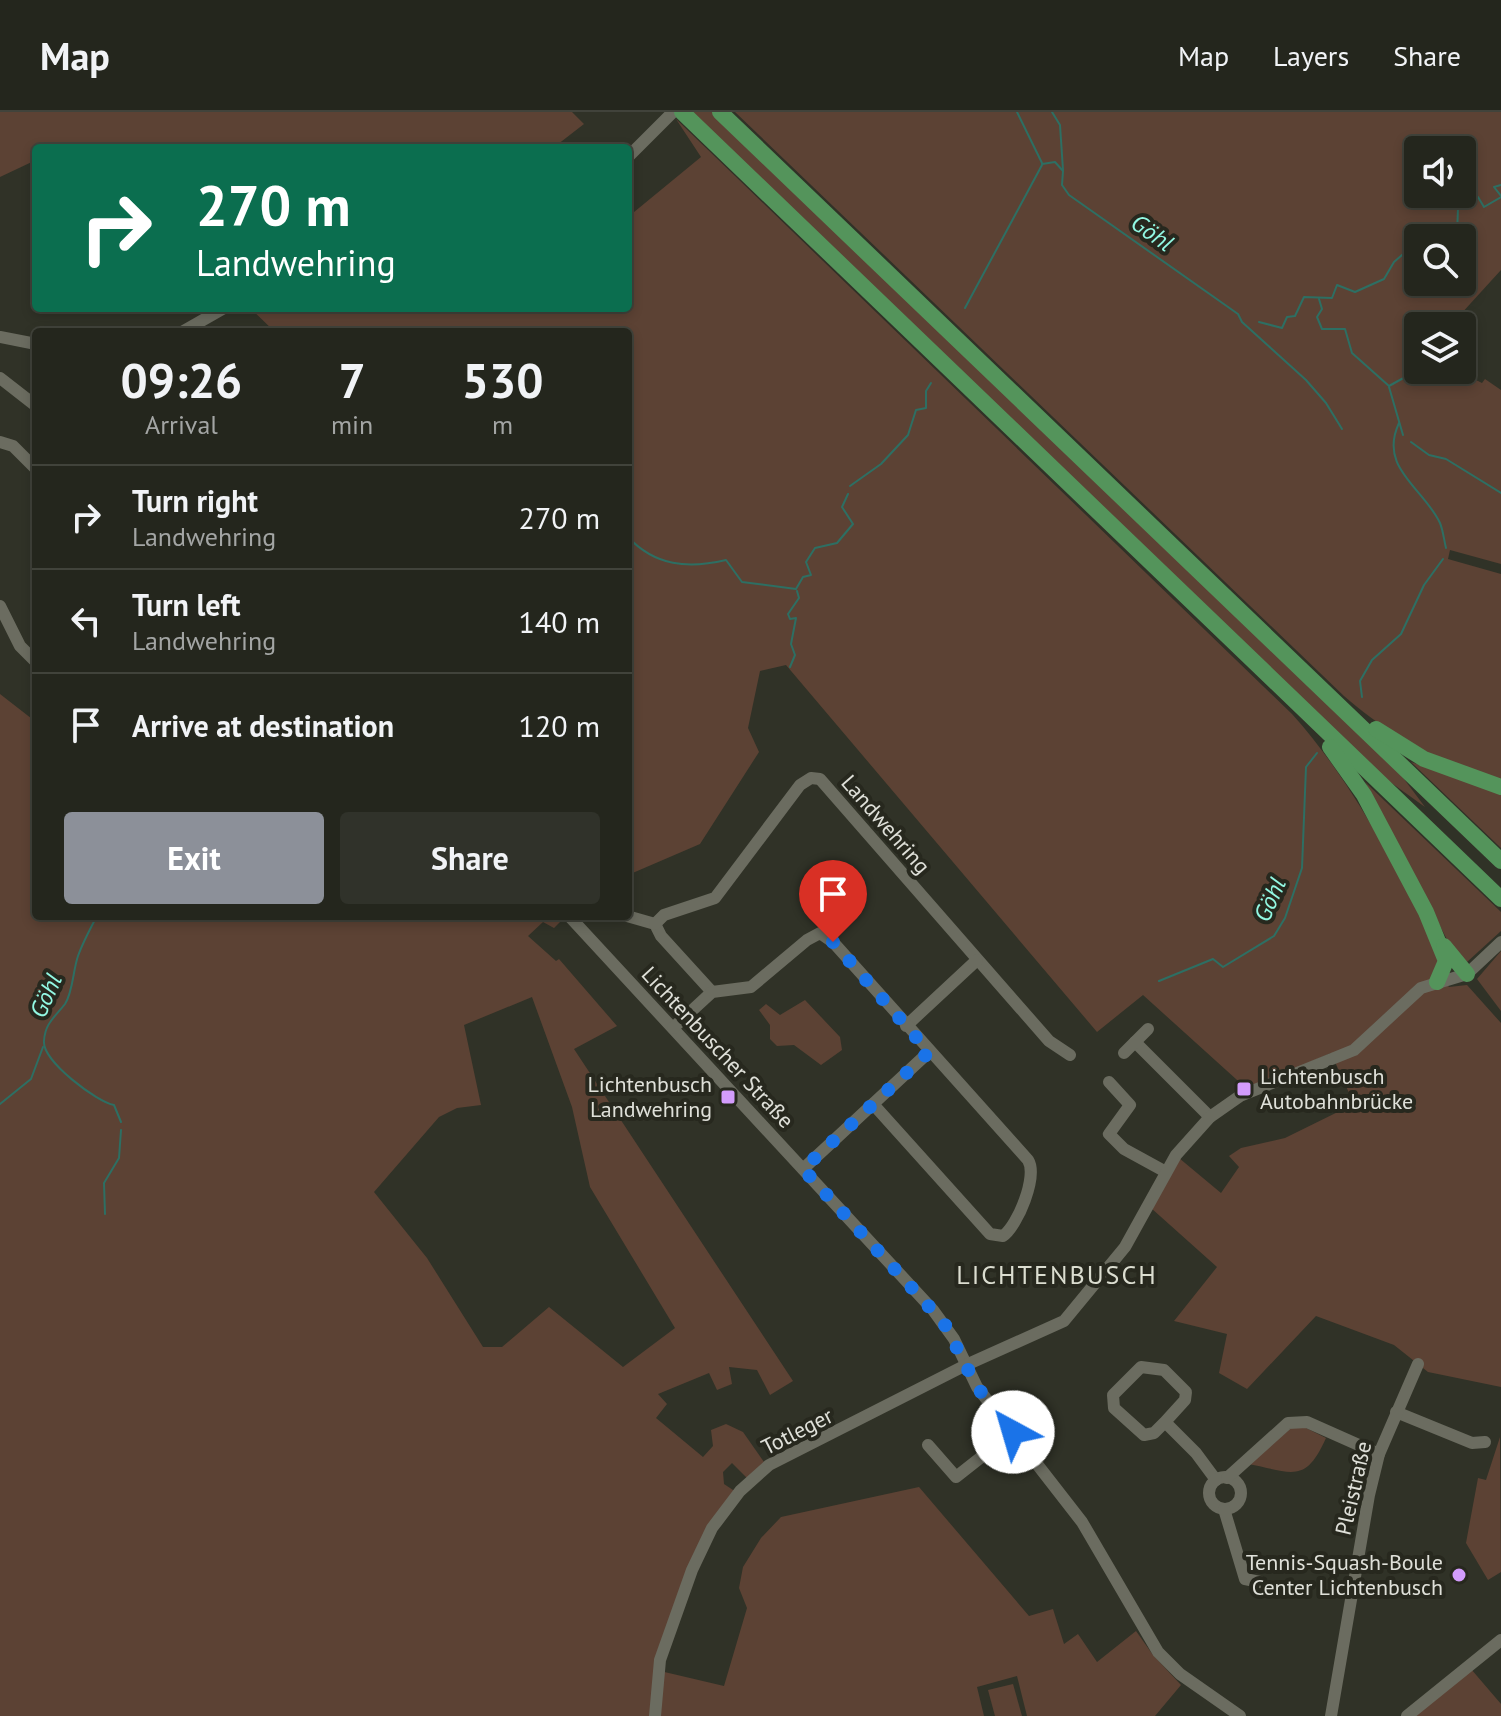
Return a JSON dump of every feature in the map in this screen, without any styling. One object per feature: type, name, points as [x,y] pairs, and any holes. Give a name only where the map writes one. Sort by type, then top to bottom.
[{"type":"highway","points":[[682,112],[1501,899]]},
{"type":"highway","points":[[720,112],[1501,861]]},
{"type":"highway","points":[[1307,712],[1320,736],[1355,778],[1437,935],[1446,961],[1437,982]]},
{"type":"highway","points":[[1349,715],[1413,754],[1501,787]]},
{"type":"highway","points":[[1437,935],[1467,974]]},
{"type":"street","points":[[632,153],[673,112]]},
{"type":"street","points":[[190,328],[217,312]]},
{"type":"street","points":[[0,337],[32,343]]},
{"type":"street","points":[[0,378],[32,403]]},
{"type":"street","points":[[0,442],[13,446],[32,465]]},
{"type":"street","points":[[0,606],[20,646],[32,658]]},
{"type":"street","name":"Landwehring","points":[[655,924],[664,915],[715,898],[800,785],[811,778],[826,784],[1049,1041],[1070,1055]]},
{"type":"street","points":[[632,917],[655,924],[661,936],[712,992]]},
{"type":"street","name":"Lichtenbuscher Straße","points":[[573,920],[938,1316],[977,1387],[1082,1522],[1158,1652],[1180,1674],[1240,1716]]},
{"type":"street","points":[[673,1028],[712,992],[751,987],[807,940],[820,933],[833,942],[1032,1166],[1012,1229],[1003,1236],[990,1234],[873,1104]]},
{"type":"street","points":[[1467,974],[1498,945]]},
{"type":"street","points":[[906,1026],[977,960]]},
{"type":"street","name":"Totleger","points":[[655,1716],[664,1646],[712,1528],[729,1504],[769,1465],[966,1365],[1064,1321],[1125,1247],[1166,1172],[1210,1117],[1240,1096],[1354,1050],[1416,991],[1467,974]]},
{"type":"street","points":[[1124,1053],[1148,1029]]},
{"type":"street","points":[[1135,1042],[1210,1117]]},
{"type":"street","points":[[803,1169],[929,1052]]},
{"type":"street","points":[[1109,1082],[1130,1105],[1109,1134],[1124,1149],[1166,1172]]},
{"type":"street","name":"Pleistraße","points":[[1331,1716],[1369,1495],[1379,1454],[1418,1364]]},
{"type":"street","points":[[1141,1367],[1164,1370],[1186,1392],[1185,1400],[1165,1422],[1154,1433],[1144,1435],[1114,1408],[1113,1395],[1141,1367]]},
{"type":"street","points":[[1396,1412],[1472,1443],[1485,1442]]},
{"type":"street","points":[[1165,1422],[1222,1479],[1236,1482],[1241,1492],[1234,1506],[1224,1509],[1215,1506],[1209,1497],[1210,1487],[1222,1479],[1288,1423],[1307,1422],[1379,1454]]},
{"type":"street","points":[[928,1445],[956,1477],[1013,1432]]},
{"type":"street","points":[[1224,1509],[1245,1579],[1260,1582]]},
{"type":"street","points":[[1407,1716],[1501,1640]]},
{"type":"shaded area","points":[[0,112],[572,112],[584,124],[558,144],[32,144],[32,162],[0,177]]},
{"type":"shaded area","points":[[688,112],[714,112],[1398,771],[1425,807],[1379,774]]},
{"type":"shaded area","points":[[735,112],[1501,112],[1501,270],[1463,312],[1404,312],[1404,384],[1476,384],[1476,380],[1482,383],[1485,379],[1501,390],[1501,564],[1450,550],[1448,559],[1501,574],[1501,782],[1418,747],[1363,711]]},
{"type":"shaded area","points":[[676,119],[1292,714],[1355,798],[1440,951],[1439,972],[1449,987],[1467,985],[1501,1023],[1501,1387],[1428,1372],[1394,1345],[1316,1316],[1247,1389],[1219,1373],[1227,1334],[1174,1321],[1217,1267],[1151,1208],[1179,1158],[1221,1193],[1239,1167],[1229,1156],[1241,1148],[1285,1138],[1354,1104],[1331,1053],[1247,1089],[1143,995],[1097,1032],[786,665],[760,671],[748,728],[759,752],[700,844],[632,873],[632,328],[271,328],[254,312],[632,312],[632,214],[701,157]]},
{"type":"shaded area","points":[[0,694],[32,719],[32,920],[562,920],[554,928],[543,922],[528,936],[556,961],[559,959],[617,1026],[574,1049],[793,1381],[770,1395],[757,1370],[729,1367],[732,1384],[717,1390],[709,1373],[658,1394],[667,1404],[656,1418],[703,1457],[713,1446],[711,1430],[726,1424],[743,1432],[764,1462],[747,1478],[732,1463],[723,1472],[724,1484],[736,1492],[709,1524],[694,1553],[656,1670],[724,1686],[747,1608],[739,1588],[743,1567],[761,1538],[781,1517],[919,1487],[1029,1616],[1053,1609],[1064,1644],[1078,1634],[1097,1662],[1136,1631],[1181,1685],[1155,1716],[1027,1716],[1017,1676],[977,1687],[984,1716],[0,1716]],"holes":[[[532,997],[572,1107],[590,1187],[675,1328],[623,1367],[549,1307],[502,1347],[483,1347],[427,1258],[374,1192],[439,1117],[457,1108],[481,1105],[464,1025]]]},
{"type":"shaded area","points":[[1411,762],[1501,791],[1501,848]]},
{"type":"shaded area","points":[[1365,782],[1501,912],[1501,931],[1467,962],[1453,951]]},
{"type":"shaded area","points":[[1501,951],[1501,1011],[1477,979]]},
{"type":"shaded area","points":[[805,1000],[840,1037],[842,1050],[821,1065],[794,1045],[777,1046],[770,1039],[770,1025],[759,1010],[766,1004],[780,1015]]},
{"type":"shaded area","points":[[1304,1427],[1326,1438],[1304,1469],[1286,1472],[1248,1464],[1291,1428]]},
{"type":"shaded area","points":[[1500,1437],[1501,1572],[1488,1580],[1466,1543],[1478,1478],[1486,1480]]},
{"type":"shaded area","points":[[1471,1669],[1501,1704],[1501,1716],[1412,1716]]},
{"type":"shaded area","points":[[1013,1684],[1022,1716],[995,1716],[988,1690]]},
{"type":"waterway","name":"Göhl","points":[[1017,112],[1042,163]]},
{"type":"waterway","name":"Göhl","points":[[1052,112],[1060,125],[1063,170]]},
{"type":"waterway","name":"Göhl","points":[[1042,164],[1055,162],[1063,171],[1062,185],[1069,195],[1238,314],[1242,322],[1306,380],[1326,403],[1342,429]]},
{"type":"waterway","name":"Göhl","points":[[965,308],[1042,165]]},
{"type":"waterway","name":"Göhl","points":[[1501,185],[1494,187],[1501,196]]},
{"type":"waterway","name":"Göhl","points":[[1457,224],[1458,208],[1478,197],[1484,207],[1501,197]]},
{"type":"waterway","name":"Göhl","points":[[1259,322],[1282,328],[1287,317],[1295,316],[1304,297],[1332,298],[1337,285],[1355,292],[1384,279],[1394,262],[1404,253]]},
{"type":"waterway","name":"Göhl","points":[[1319,299],[1322,309],[1317,317],[1322,329],[1345,329],[1352,353],[1389,386],[1404,378]]},
{"type":"waterway","name":"Göhl","points":[[850,486],[881,464],[908,435],[916,410],[926,408],[926,391],[931,383]]},
{"type":"waterway","points":[[1389,387],[1403,435]]},
{"type":"waterway","name":"Göhl","points":[[1399,423],[1394,439],[1398,465],[1440,523],[1446,548]]},
{"type":"waterway","points":[[1411,442],[1429,455],[1446,459],[1501,493]]},
{"type":"waterway","name":"Göhl","points":[[632,541],[649,554],[673,563],[698,564],[726,560],[742,582],[796,589],[803,577],[811,575],[806,562],[815,548],[837,543],[853,524],[842,507],[848,494]]},
{"type":"waterway","name":"Göhl","points":[[1362,697],[1360,681],[1372,660],[1401,634],[1424,585],[1443,559]]},
{"type":"waterway","points":[[790,667],[795,655],[791,644],[796,618],[790,619],[788,614],[799,598],[797,591]]},
{"type":"waterway","name":"Göhl","points":[[1159,981],[1213,959],[1223,967],[1274,936],[1285,918],[1302,868],[1306,767],[1317,753]]},
{"type":"waterway","name":"Göhl","points":[[95,920],[78,956],[68,999],[48,1025],[44,1041],[52,1059],[61,1069],[84,1089],[114,1105],[121,1122]]},
{"type":"waterway","name":"Göhl","points":[[0,1104],[31,1079],[43,1047]]},
{"type":"waterway","name":"Göhl","points":[[105,1214],[104,1183],[119,1158],[121,1130]]},
{"type":"place","name":"Lichtenbusch Autobahnbrücke","points":[[1244,1089]]},
{"type":"place","name":"Lichtenbusch Landwehring","points":[[728,1097]]},
{"type":"place","name":"Tennis-Squash-Boule Center Lichtenbusch","points":[[1459,1575]]},
{"type":"district","name":"LICHTENBUSCH","points":[[1057,1275]]},
{"type":"route","points":[[833,942],[929,1052],[803,1169],[944,1323],[977,1387],[1013,1432]]}]
